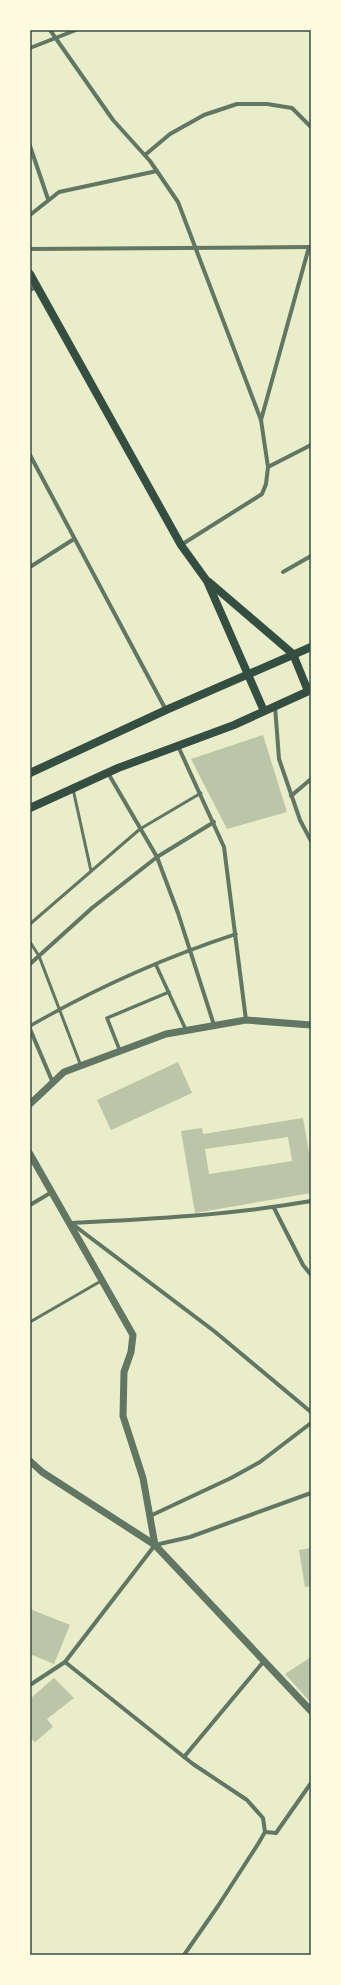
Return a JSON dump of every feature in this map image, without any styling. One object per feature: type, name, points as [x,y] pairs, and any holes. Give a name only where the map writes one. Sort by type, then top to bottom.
[{"type":"main road","points":[[30,274],[33,288],[181,545],[207,580],[294,654],[310,690],[234,725],[107,773],[30,808]]},
{"type":"main road","points":[[207,580],[264,711]]},
{"type":"main road","points":[[30,773],[166,710],[311,647]]},
{"type":"street","points":[[50,30],[113,120],[145,155],[178,202],[260,420],[268,467],[266,484],[262,494],[181,545]]},
{"type":"street","points":[[30,48],[76,30]]},
{"type":"street","points":[[145,155],[170,134],[204,115],[237,104],[267,104],[292,108],[311,127]]},
{"type":"street","points":[[30,146],[48,199]]},
{"type":"street","points":[[30,215],[48,199],[59,192],[157,171]]},
{"type":"street","points":[[30,249],[310,247],[260,420]]},
{"type":"street","points":[[268,467],[311,445]]},
{"type":"street","points":[[30,455],[166,710]]},
{"type":"street","points":[[30,567],[74,539]]},
{"type":"street","points":[[283,572],[311,556]]},
{"type":"street","points":[[275,706],[279,759],[300,820],[311,841]]},
{"type":"street","points":[[178,746],[201,793],[224,847],[246,1020]]},
{"type":"street","points":[[107,773],[157,857],[214,1025]]},
{"type":"street","points":[[291,796],[311,779]]},
{"type":"street","points":[[30,964],[92,908],[157,857],[214,822]]},
{"type":"street","points":[[53,1083],[30,1028],[60,1009],[189,949],[236,934]]},
{"type":"street","points":[[156,965],[186,1030]]},
{"type":"street","points":[[120,1051],[107,1018],[169,992]]},
{"type":"street","points":[[30,1104],[64,1072],[166,1034],[246,1020],[311,1025]]},
{"type":"street","points":[[30,1154],[71,1223],[133,1335],[131,1352],[124,1372],[123,1416],[143,1478],[155,1545]]},
{"type":"street","points":[[30,1205],[52,1192]]},
{"type":"street","points":[[71,1223],[186,1218],[274,1208],[311,1201]]},
{"type":"street","points":[[274,1208],[303,1265],[311,1275]]},
{"type":"street","points":[[71,1223],[214,1331],[311,1412]]},
{"type":"street","points":[[150,1516],[231,1478],[260,1462],[311,1423]]},
{"type":"street","points":[[30,1461],[42,1472],[155,1545],[311,1711]]},
{"type":"street","points":[[30,1685],[65,1662],[155,1545],[190,1537],[311,1493]]},
{"type":"street","points":[[184,1757],[264,1661]]},
{"type":"street","points":[[65,1662],[184,1757],[247,1800],[263,1818],[265,1832],[218,1906],[184,1955]]},
{"type":"street","points":[[265,1832],[276,1833],[311,1783]]},
{"type":"lane","points":[[73,789],[91,871]]},
{"type":"lane","points":[[30,924],[140,829],[201,793]]},
{"type":"lane","points":[[30,942],[39,956],[82,1066]]},
{"type":"lane","points":[[30,1322],[102,1280]]},
{"type":"building","points":[[263,735],[287,812],[227,829],[191,759]]},
{"type":"building","points":[[178,1062],[192,1093],[111,1130],[97,1100]]},
{"type":"building","points":[[303,1118],[311,1164],[311,1193],[195,1213],[181,1131],[202,1128],[203,1134]],"holes":[[[288,1137],[292,1161],[209,1174],[205,1149]]]},
{"type":"building","points":[[311,1548],[311,1586],[305,1587],[299,1550]]},
{"type":"building","points":[[30,1609],[70,1625],[54,1664],[30,1654]]},
{"type":"building","points":[[311,1657],[311,1703],[285,1674]]},
{"type":"building","points":[[54,1678],[74,1698],[47,1719],[53,1727],[35,1742],[30,1738],[30,1699]]}]
